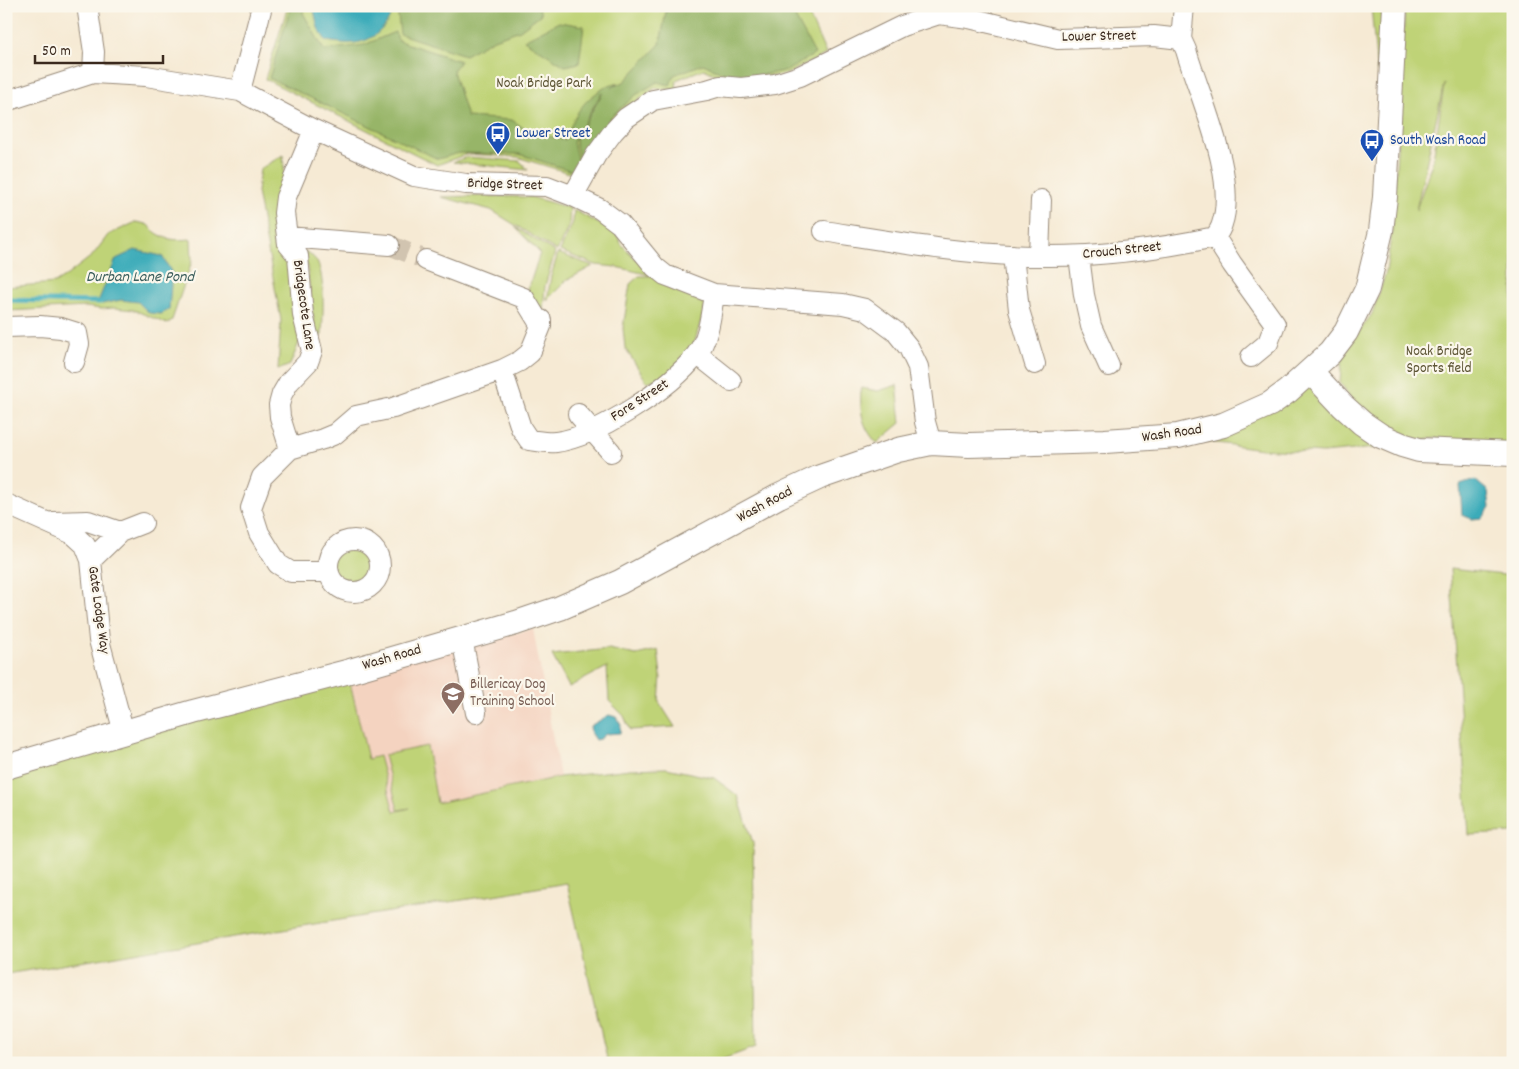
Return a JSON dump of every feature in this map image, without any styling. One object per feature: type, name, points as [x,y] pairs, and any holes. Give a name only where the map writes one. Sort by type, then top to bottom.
[{"type":"street","points":[[90,6],[88,12],[94,52],[93,73]]},
{"type":"street","points":[[240,91],[262,6]]},
{"type":"street","points":[[1184,6],[1181,39],[1214,136],[1225,180],[1226,205],[1222,224],[1215,237],[1275,324],[1268,343],[1251,357]]},
{"type":"street","points":[[1395,6],[1385,198],[1375,260],[1367,289],[1350,326],[1330,353],[1312,372],[1342,406],[1362,424],[1381,436],[1402,445],[1420,450],[1513,454]]},
{"type":"street","name":"Lower Street","points":[[574,196],[596,155],[613,132],[626,118],[653,100],[720,86],[741,88],[775,84],[800,76],[939,10],[1058,39],[1154,36],[1181,39]]},
{"type":"street","name":"Bridge Street","points":[[6,101],[93,73],[146,76],[240,91],[314,130],[414,176],[466,184],[547,186],[574,196],[600,209],[620,224],[655,267],[665,275],[714,294],[843,304],[864,309],[896,332],[909,348],[918,367],[925,422],[931,443]]},
{"type":"street","name":"Bridgecote Lane","points":[[290,449],[280,417],[279,405],[282,394],[289,382],[308,362],[312,351],[303,315],[298,256],[288,244],[284,213],[286,197],[314,130]]},
{"type":"street","points":[[1039,256],[1041,200]]},
{"type":"street","name":"Crouch Street","points":[[824,231],[881,240],[1013,255],[1039,256],[1079,256],[1143,249],[1215,237]]},
{"type":"street","points":[[287,237],[389,245]]},
{"type":"street","points":[[1013,255],[1022,324],[1035,364]]},
{"type":"street","points":[[1079,256],[1084,295],[1091,326],[1109,366]]},
{"type":"street","points":[[329,572],[291,572],[278,564],[259,532],[251,508],[262,477],[290,449],[323,440],[335,434],[356,416],[393,408],[502,370],[520,361],[530,353],[541,323],[524,298],[426,260]]},
{"type":"street","name":"Fore Street","points":[[502,370],[521,428],[529,440],[555,442],[583,434],[614,420],[676,378],[697,354],[705,339],[714,294]]},
{"type":"street","points":[[6,327],[40,326],[61,328],[77,333],[79,344],[74,362]]},
{"type":"street","points":[[697,354],[731,381]]},
{"type":"street","name":"Wash Road","points":[[6,767],[193,712],[516,624],[560,608],[620,582],[779,496],[820,477],[898,450],[931,443],[969,445],[1131,440],[1178,436],[1223,425],[1248,415],[1270,404],[1312,372]]},
{"type":"street","points":[[578,414],[611,452]]},
{"type":"street","name":"Gate Lodge Way","points":[[6,504],[73,534],[84,545],[91,560],[99,640],[124,733]]},
{"type":"street","points":[[48,522],[88,521],[120,532]]},
{"type":"street","points":[[91,560],[120,532],[143,523]]},
{"type":"street","points":[[462,638],[476,713]]},
{"type":"shaded area","name":"Billericay Dog Training School","points":[[533,629],[560,777],[394,812],[379,756],[368,759],[348,674]]},
{"type":"green space","name":"Noak Bridge Park","points":[[288,6],[805,6],[826,54],[787,74],[731,82],[704,69],[676,80],[677,90],[655,88],[618,115],[579,176],[517,157],[467,154],[437,165],[265,79]]},
{"type":"green space","points":[[291,6],[305,6],[303,13],[324,50],[364,45],[395,32],[399,41],[460,61],[453,71],[467,117],[512,120],[528,131],[565,140],[575,117],[588,100],[609,85],[619,83],[612,87],[624,82],[660,44],[667,6],[789,6],[815,54],[788,70],[752,77],[736,78],[703,64],[674,75],[670,85],[657,82],[636,95],[612,116],[581,165],[575,141],[603,92],[573,142],[580,170],[572,171],[519,154],[459,153],[438,159],[269,78]]},
{"type":"green space","points":[[397,6],[538,6],[541,14],[520,30],[494,39],[465,55],[400,34]]},
{"type":"green space","points":[[1371,6],[1383,6],[1377,72]]},
{"type":"green space","name":"Noak Bridge Sports field","points":[[1405,6],[1513,6],[1513,445],[1446,441],[1436,438],[1421,440],[1400,436],[1355,405],[1340,382],[1342,360],[1348,347],[1372,314],[1386,272],[1393,223]],"holes":[[[1444,84],[1433,160],[1416,210]]]},
{"type":"green space","points":[[559,22],[584,26],[579,63],[565,66],[524,40]]},
{"type":"green space","points":[[283,155],[291,258],[301,338],[290,365],[278,370],[281,320],[257,192],[260,169]]},
{"type":"green space","points":[[467,157],[520,161],[528,170],[453,162]]},
{"type":"green space","points":[[441,197],[531,197],[570,208],[569,225],[557,251],[491,210]]},
{"type":"green space","points":[[574,210],[616,233],[622,245],[635,258],[708,295],[690,359],[664,377],[647,382],[625,348],[623,328],[630,284],[639,276],[655,276],[616,267],[596,265],[560,251],[573,222]]},
{"type":"green space","points":[[136,222],[149,226],[156,233],[167,238],[191,239],[192,261],[172,320],[167,324],[134,310],[114,308],[86,307],[6,311],[6,287],[55,283],[93,255],[108,235]]},
{"type":"green space","points":[[515,227],[555,252],[545,286],[542,323],[526,296],[540,253]]},
{"type":"green space","points":[[305,251],[314,258],[321,274],[322,335],[316,339]]},
{"type":"green space","points":[[558,253],[593,266],[567,280],[547,300],[551,276]]},
{"type":"green space","points":[[1318,381],[1396,446],[1323,453],[1262,449],[1195,440]]},
{"type":"green space","points":[[897,385],[901,423],[877,443],[865,424],[861,403],[861,388],[878,391]]},
{"type":"green space","points":[[349,540],[359,540],[368,544],[376,552],[380,566],[376,580],[368,588],[359,592],[349,592],[340,588],[332,580],[328,571],[328,561],[332,552],[340,544]]},
{"type":"green space","points":[[1450,569],[1513,576],[1513,833],[1469,835]]},
{"type":"green space","points":[[609,649],[636,655],[658,650],[661,676],[659,702],[675,727],[630,730],[624,716],[609,701],[607,667],[569,687],[552,655]]},
{"type":"green space","points":[[348,674],[368,759],[379,756],[394,812],[410,808],[398,810],[384,755],[427,746],[437,803],[560,777],[630,769],[666,768],[714,778],[738,796],[753,843],[756,1047],[712,1063],[608,1063],[567,883],[6,974],[6,763]]},
{"type":"water","points":[[313,6],[394,6],[387,22],[380,31],[366,40],[344,43],[326,41],[318,28]]},
{"type":"water","name":"Durban Lane Pond","points":[[135,250],[162,256],[172,273],[169,310],[161,314],[149,313],[138,302],[121,300],[102,304],[99,299],[116,259]]},
{"type":"water","points":[[1475,480],[1488,491],[1490,507],[1483,518],[1472,519],[1462,515],[1460,485]]},
{"type":"water","points":[[609,715],[616,717],[621,725],[620,733],[606,734],[600,739],[595,740],[591,734],[590,726]]},
{"type":"waterway","points":[[6,300],[101,302]]},
{"type":"tunnel","points":[[389,245],[426,260]]},
{"type":"place","name":"Lower Street","points":[[498,155]]},
{"type":"place","name":"South Wash Road","points":[[1372,162]]},
{"type":"place","name":"Billericay Dog Training School","points":[[453,715]]}]
